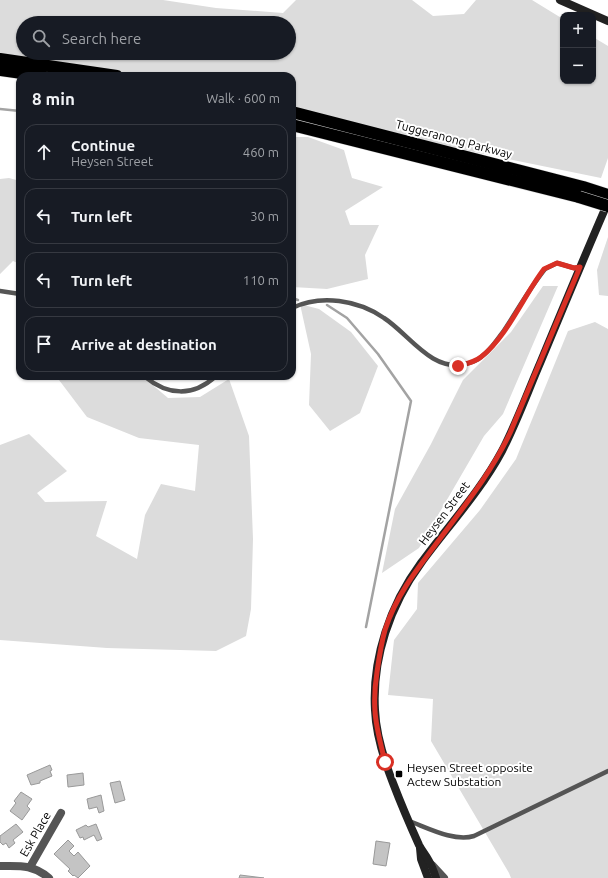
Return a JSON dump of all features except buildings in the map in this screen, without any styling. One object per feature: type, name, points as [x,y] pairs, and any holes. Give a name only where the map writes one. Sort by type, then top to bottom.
[{"type":"highway","points":[[0,59],[89,72]]},
{"type":"highway","points":[[0,70],[16,72]]},
{"type":"highway","name":"Tuggeranong Parkway","points":[[296,113],[581,192],[608,206]]},
{"type":"highway","name":"Tuggeranong Parkway","points":[[296,126],[581,192],[608,195]]},
{"type":"main road","points":[[560,0],[608,21]]},
{"type":"main road","name":"Heysen Street","points":[[436,878],[425,860],[392,783],[385,762],[375,711],[375,690],[380,648],[397,602],[408,582],[479,487],[502,451],[608,202]]},
{"type":"main road","points":[[424,878],[425,860]]},
{"type":"main road","name":"Heysen Street","points":[[425,860],[428,878]]},
{"type":"street","name":"Esk Place","points":[[30,867],[61,813]]},
{"type":"street","points":[[425,860],[444,878]]},
{"type":"street","points":[[0,866],[30,867],[43,873],[49,878]]},
{"type":"lane","points":[[296,307],[311,301],[323,300],[337,300],[358,304],[384,317],[429,357],[448,365],[458,366],[481,358],[493,346],[544,269],[557,263],[574,268],[580,267]]},
{"type":"lane","points":[[0,291],[16,293]]},
{"type":"lane","points":[[149,380],[154,384],[175,391],[190,391],[200,388],[212,380]]},
{"type":"lane","points":[[409,821],[453,837],[469,838],[608,771]]},
{"type":"shaded area","points":[[0,0],[163,0],[216,8],[283,13],[296,0],[412,0],[433,16],[464,14],[476,0],[532,0],[560,17],[560,84],[596,84],[596,39],[608,46],[608,158],[601,178],[296,114],[296,72],[98,72],[0,60]]},
{"type":"shaded area","points":[[296,137],[308,137],[344,150],[352,178],[383,187],[345,211],[350,225],[379,225],[365,255],[368,279],[327,289],[296,287]]},
{"type":"shaded area","points":[[9,178],[16,180],[16,262],[13,261],[0,274],[0,179]]},
{"type":"shaded area","points":[[608,237],[608,296],[599,295],[597,270]]},
{"type":"shaded area","points":[[543,286],[558,286],[503,414],[484,436],[419,548],[382,573],[395,509],[431,444],[463,380],[511,332]]},
{"type":"shaded area","points":[[300,304],[319,309],[351,332],[378,366],[360,413],[330,431],[309,405],[311,354]]},
{"type":"shaded area","points":[[595,322],[608,329],[608,878],[511,878],[431,741],[433,699],[388,695],[394,640],[417,609],[418,583],[480,510],[516,459],[568,331]]},
{"type":"shaded area","points":[[59,380],[147,380],[168,398],[200,397],[229,380],[249,436],[253,539],[251,609],[246,636],[216,651],[107,648],[0,640],[0,445],[29,434],[67,471],[37,493],[45,502],[107,501],[96,536],[137,559],[145,515],[161,484],[195,491],[199,445],[139,438],[87,417]]},
{"type":"waterway","points":[[0,109],[16,111]]},
{"type":"waterway","points":[[327,305],[347,318],[378,354],[411,401],[366,627]]},
{"type":"place","name":"Heysen Street opposite Actew Substation","points":[[399,774]]},
{"type":"route","points":[[385,762],[375,711],[375,690],[380,648],[386,629],[397,602],[408,582],[479,487],[502,451],[580,267],[574,268],[557,263],[544,269],[493,346],[481,358],[458,366]]}]
